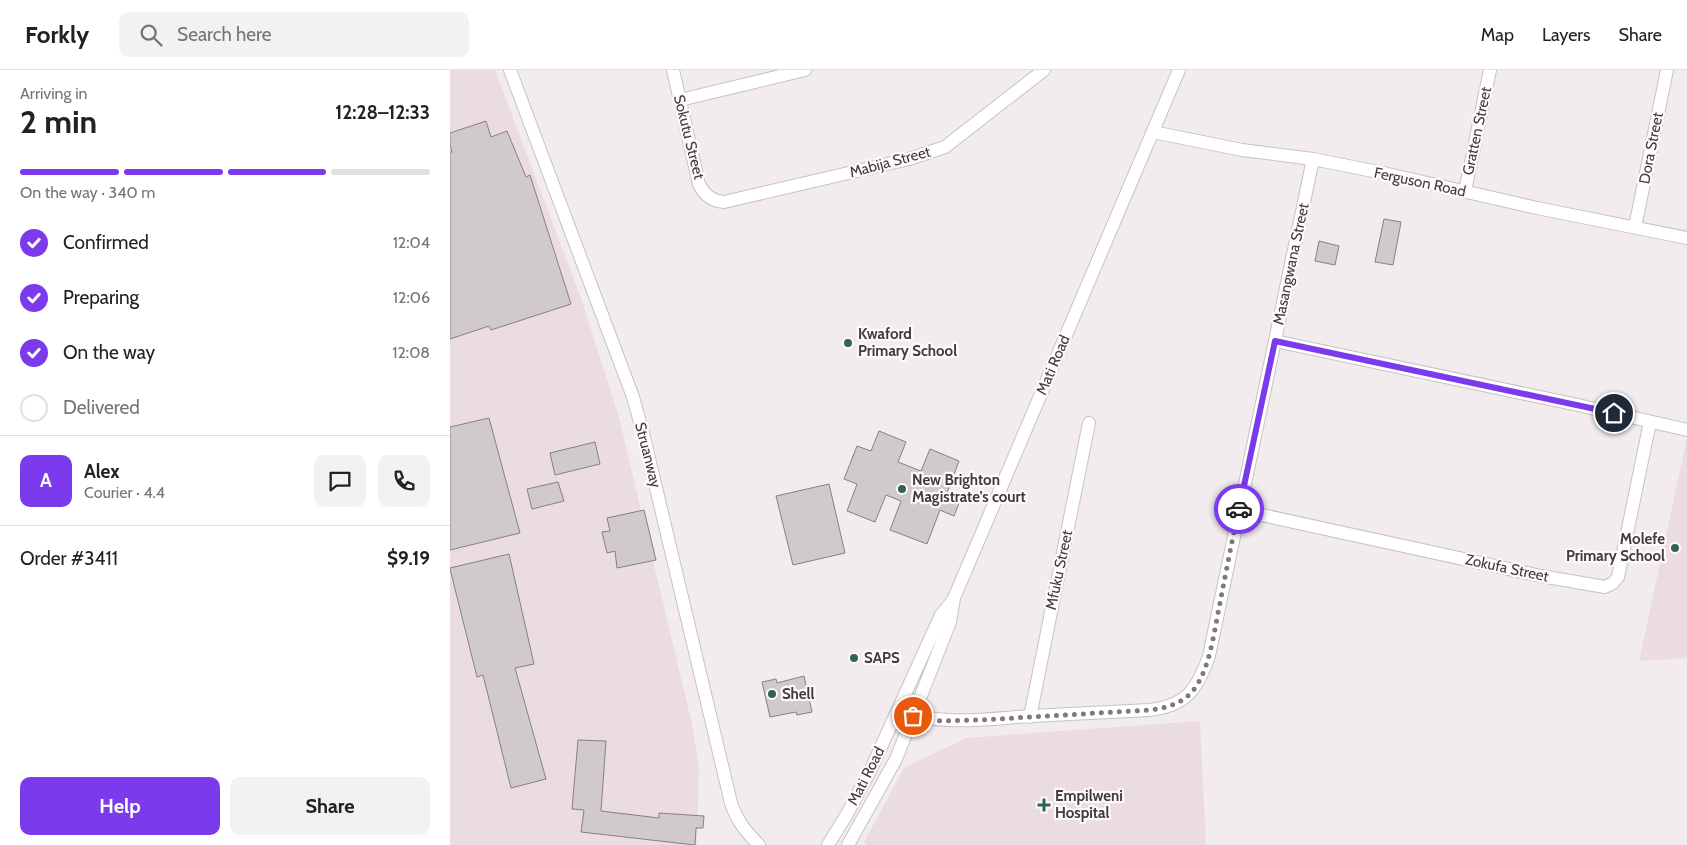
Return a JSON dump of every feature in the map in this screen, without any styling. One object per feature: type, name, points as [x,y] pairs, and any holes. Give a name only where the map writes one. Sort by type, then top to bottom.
[{"type":"street","name":"Struanway","points":[[510,70],[633,397],[731,803],[745,831],[759,845]]},
{"type":"street","name":"Sokutu Street","points":[[673,70],[700,184],[705,193],[714,200]]},
{"type":"street","points":[[680,100],[805,70]]},
{"type":"street","name":"Mabija Street","points":[[714,200],[733,202],[909,159],[945,147],[1044,70]]},
{"type":"street","name":"Mati Road","points":[[828,845],[871,769],[942,615],[954,598],[1179,70]]},
{"type":"street","name":"Gratten Street","points":[[1465,191],[1490,70]]},
{"type":"street","name":"Dora Street","points":[[1636,227],[1667,70]]},
{"type":"street","name":"Ferguson Road","points":[[1153,132],[1242,150],[1314,159],[1537,208],[1687,238]]},
{"type":"street","name":"Masangwana Street","points":[[1030,716],[1162,709],[1176,704],[1194,689],[1209,656],[1314,159]]},
{"type":"street","points":[[1275,341],[1687,430]]},
{"type":"street","name":"Zokufa Street","points":[[1239,510],[1541,576],[1604,587],[1613,583],[1618,577],[1650,422]]},
{"type":"street","name":"Mfuku Street","points":[[1030,716],[1089,423]]},
{"type":"street","name":"Mati Road","points":[[848,845],[896,759],[950,622],[954,598]]},
{"type":"street","points":[[898,710],[913,716],[941,721],[1030,716]]},
{"type":"shaded area","points":[[450,70],[495,70],[581,298],[618,414],[692,724],[699,767],[697,845],[450,845]]},
{"type":"shaded area","name":"Molefe Primary School","points":[[1687,438],[1687,658],[1639,661]]},
{"type":"shaded area","name":"Empilweni Hospital","points":[[1200,721],[1206,845],[867,845],[864,842],[904,768],[966,738]]},
{"type":"building","points":[[486,121],[491,137],[507,131],[526,177],[530,175],[571,304],[491,330],[489,326],[450,339],[450,152],[452,152],[450,133]]},
{"type":"building","points":[[1384,219],[1401,222],[1393,265],[1375,262]]},
{"type":"building","points":[[1319,241],[1339,246],[1335,265],[1315,261]]},
{"type":"building","points":[[489,418],[520,533],[450,550],[450,427]]},
{"type":"building","name":"New Brighton Magistrate's court","points":[[879,431],[906,442],[898,462],[921,471],[930,449],[959,461],[947,493],[961,498],[954,516],[940,510],[927,544],[890,530],[901,501],[886,495],[875,522],[847,511],[857,484],[844,479],[857,446],[871,451]]},
{"type":"building","points":[[595,442],[600,464],[555,475],[550,453]]},
{"type":"building","points":[[558,482],[564,501],[532,509],[527,489]]},
{"type":"building","points":[[829,484],[845,553],[793,565],[776,496]]},
{"type":"building","points":[[644,510],[656,560],[617,568],[615,551],[607,553],[602,532],[610,531],[607,518]]},
{"type":"building","points":[[509,554],[534,664],[515,668],[546,779],[511,788],[483,675],[477,677],[450,569]]},
{"type":"building","points":[[804,676],[812,712],[797,715],[796,712],[770,717],[762,682],[776,679],[777,683]]},
{"type":"building","points":[[578,740],[606,741],[601,811],[659,818],[659,813],[704,816],[703,828],[696,828],[695,845],[581,832],[584,810],[572,809]]},
{"type":"way so far","points":[[913,716],[941,721],[980,720],[1162,709],[1176,704],[1194,689],[1209,656],[1239,509]]},
{"type":"place","name":"Kwaford Primary School","points":[[848,343]]},
{"type":"place","name":"New Brighton Magistrate's court","points":[[902,489]]},
{"type":"place","name":"Molefe Primary School","points":[[1675,548]]},
{"type":"place","name":"SAPS","points":[[854,658]]},
{"type":"place","name":"Shell","points":[[772,694]]},
{"type":"place","name":"Empilweni Hospital","points":[[1044,805]]},
{"type":"route","points":[[1239,509],[1275,341],[1614,413]]}]
